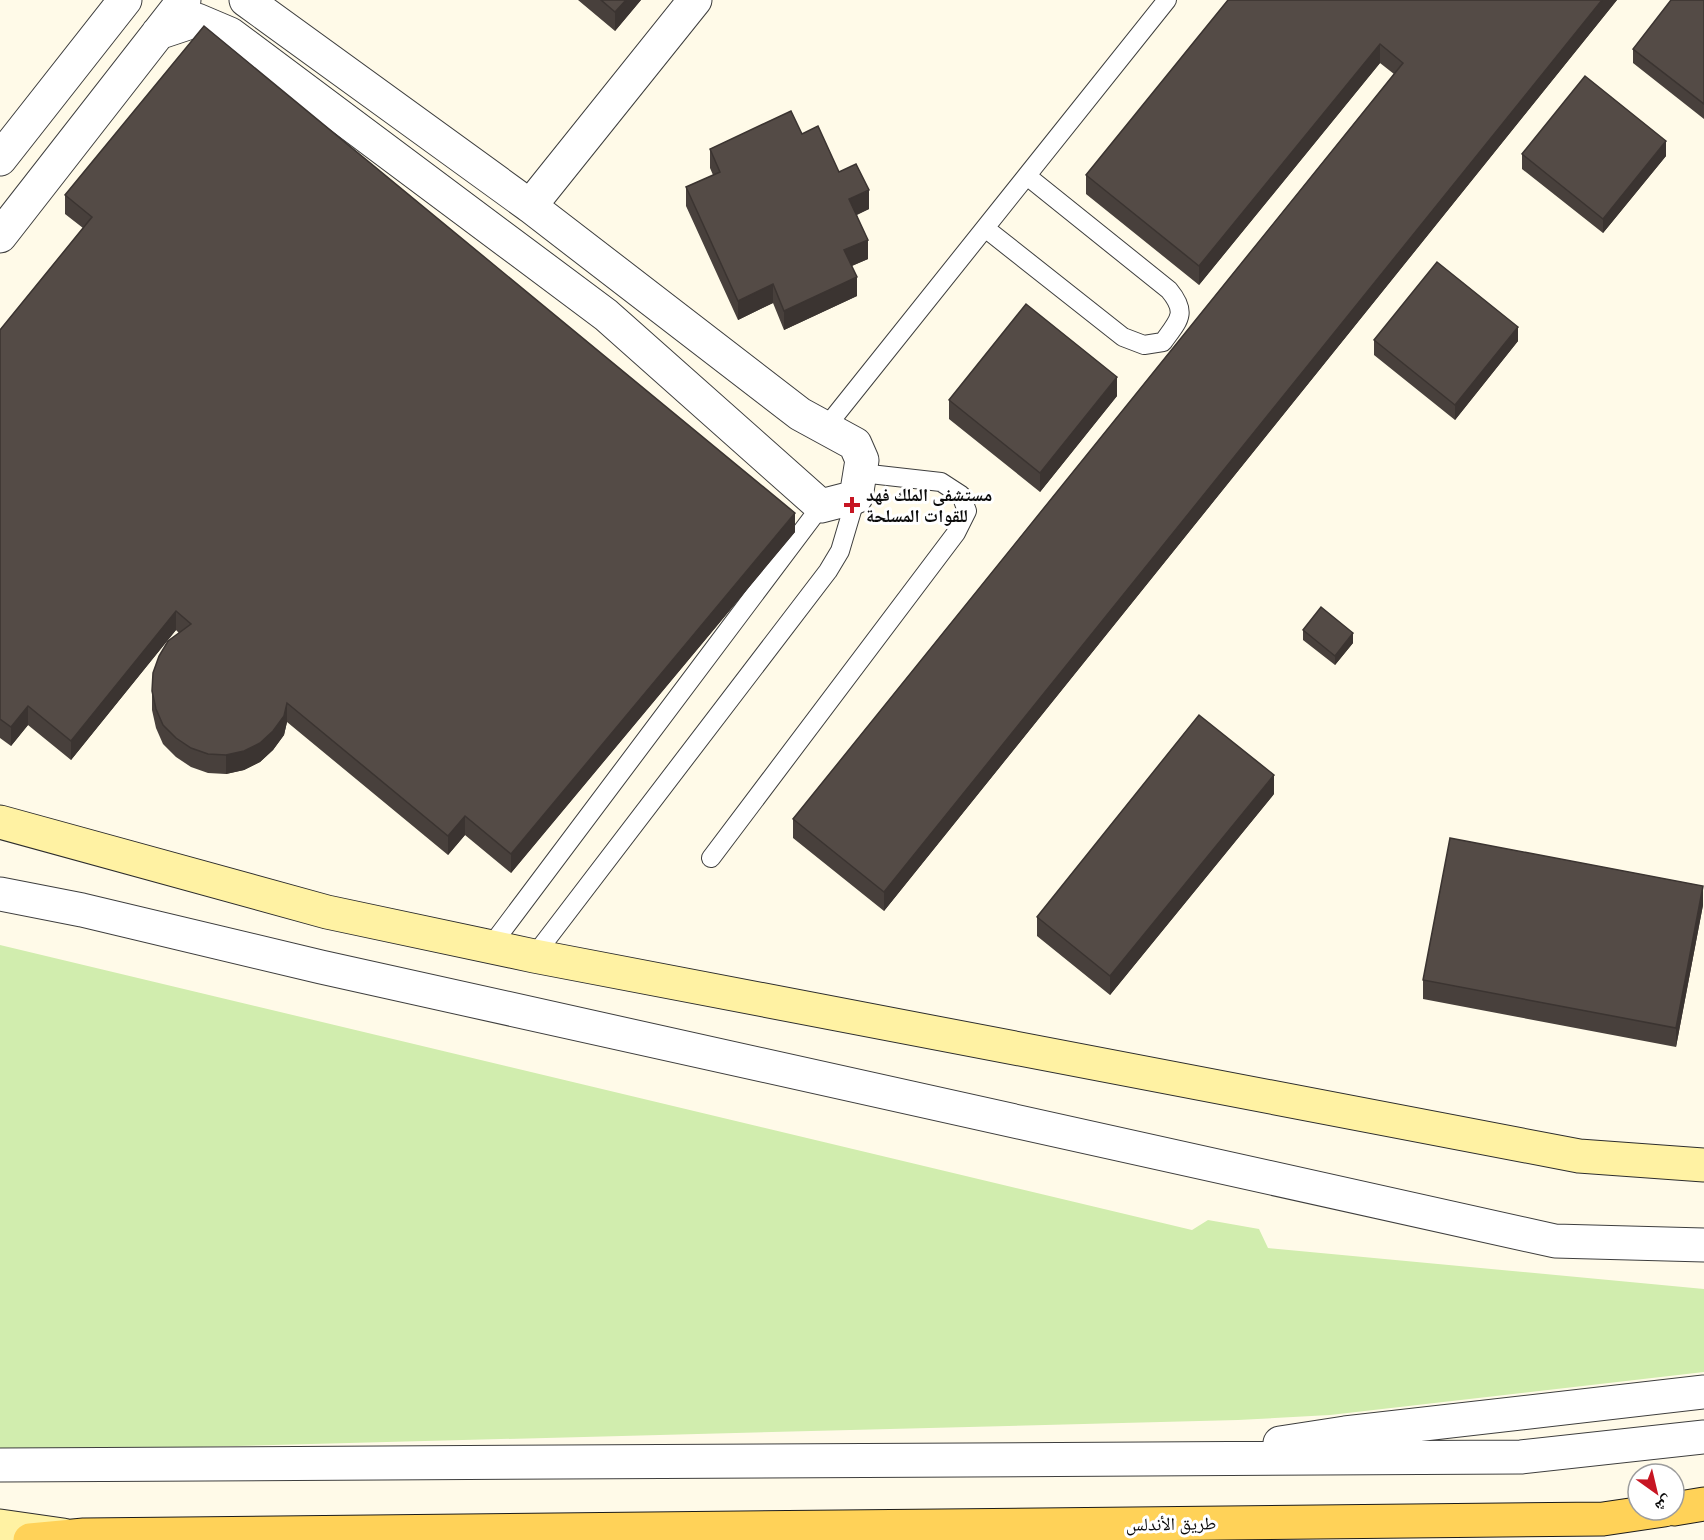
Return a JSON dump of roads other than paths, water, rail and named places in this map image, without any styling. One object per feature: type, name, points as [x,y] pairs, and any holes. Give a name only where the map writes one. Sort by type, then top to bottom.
[{"type":"main road","points":[[1686,1507],[1704,1504]]},
{"type":"main road","name":"طريق الأندلس","points":[[30,1540],[74,1536],[1603,1519],[1626,1516]]},
{"type":"main road","points":[[1361,1522],[1446,1540]]},
{"type":"street","points":[[0,159],[125,0]]},
{"type":"street","points":[[0,236],[184,0]]},
{"type":"street","points":[[158,33],[197,20],[230,34],[606,315],[821,506],[858,485],[862,460],[855,444],[800,414],[530,206],[246,0]]},
{"type":"street","points":[[530,206],[694,0]]},
{"type":"street","points":[[0,822],[327,912],[534,956],[1579,1156],[1704,1165]]},
{"type":"street","points":[[0,894],[82,910],[333,970],[1555,1241],[1704,1245]]},
{"type":"street","points":[[1173,1460],[1345,1433],[1704,1392]]},
{"type":"street","points":[[0,1465],[1521,1457],[1704,1437]]},
{"type":"street","points":[[0,1526],[74,1536]]},
{"type":"lane","points":[[826,427],[1167,0]]},
{"type":"lane","points":[[986,228],[1123,337],[1144,345],[1163,342],[1180,314],[1179,302],[1169,290],[1027,176]]},
{"type":"lane","points":[[534,956],[828,571],[840,551],[858,485],[941,482],[961,495],[967,511],[956,533],[711,858]]},
{"type":"lane","points":[[490,947],[821,506]]},
{"type":"place","name":"مستشفى الملك فهد للقوات المسلحة","points":[[852,505]]}]
